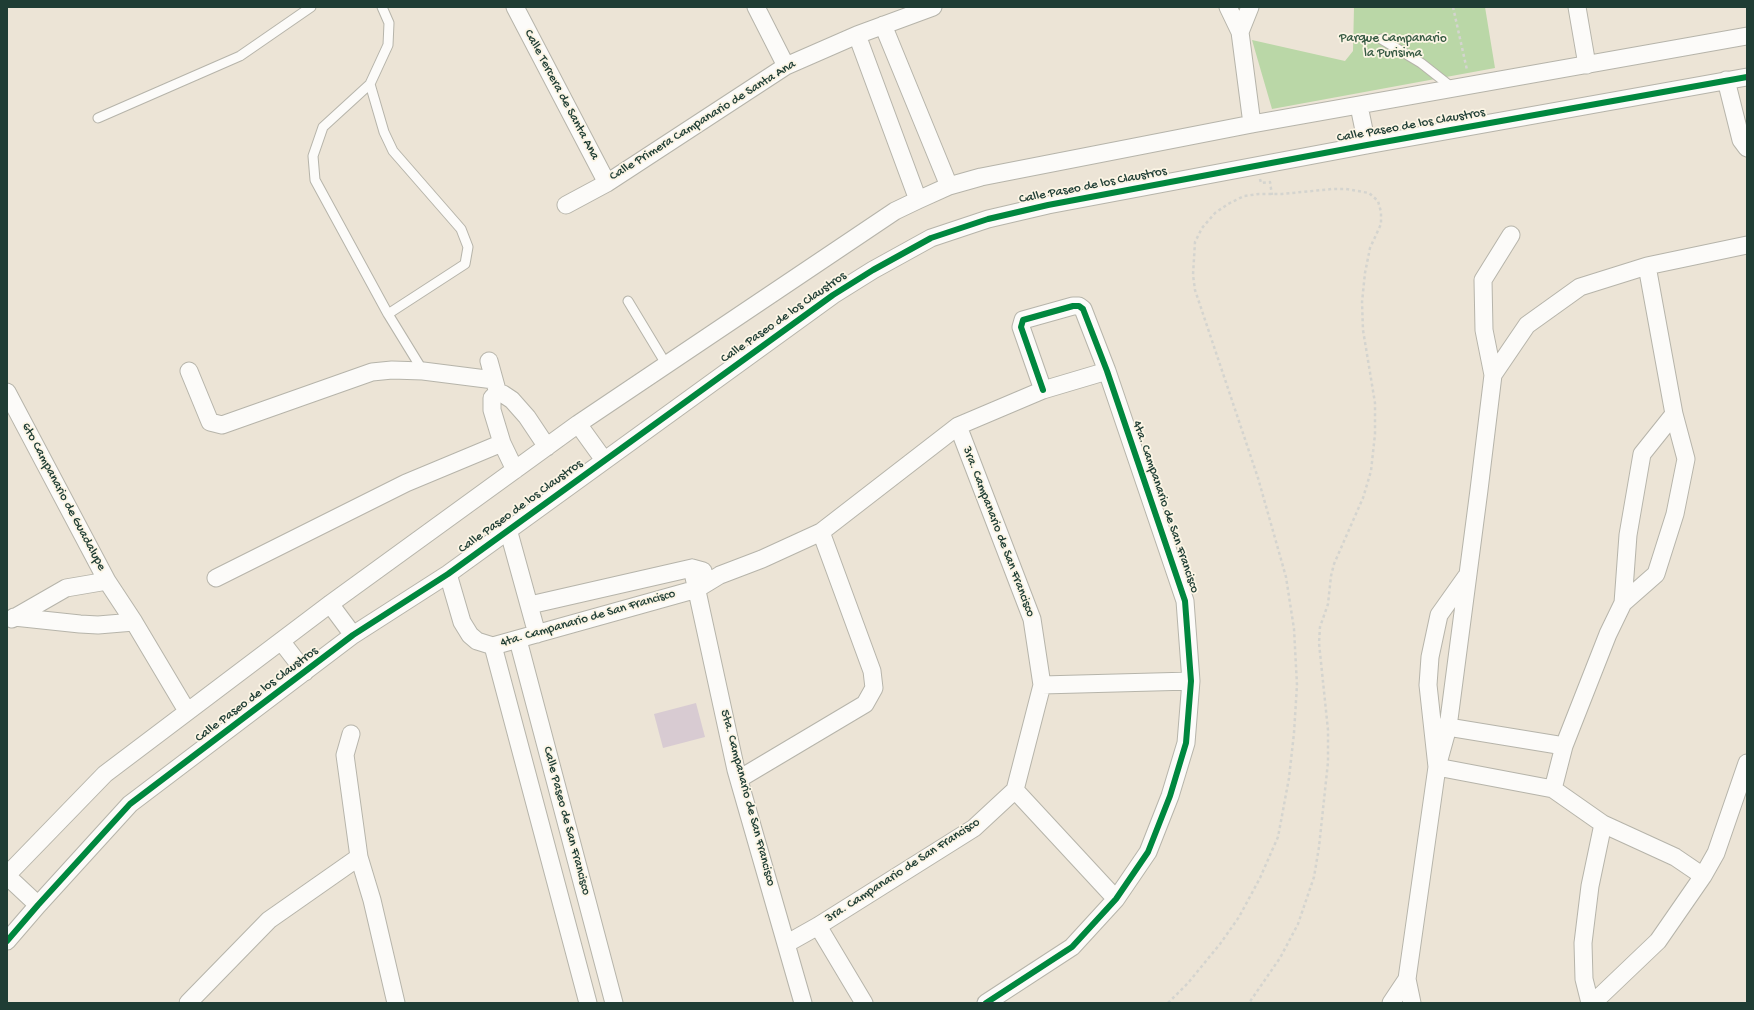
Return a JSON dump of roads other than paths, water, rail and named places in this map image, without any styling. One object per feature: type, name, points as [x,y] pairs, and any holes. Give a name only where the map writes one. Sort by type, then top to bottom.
[{"type":"street","name":"Calle Tercera de Santa Ana","points":[[515,7],[607,183]]},
{"type":"street","points":[[756,7],[786,66]]},
{"type":"street","points":[[1228,7],[1240,32],[1252,124]]},
{"type":"street","points":[[1240,32],[1250,7]]},
{"type":"street","points":[[1576,7],[1587,65]]},
{"type":"street","name":"Calle Primera Campanario de Santa Ana","points":[[566,205],[607,183],[786,66],[857,35],[928,8]]},
{"type":"street","points":[[883,25],[949,186]]},
{"type":"street","points":[[857,35],[918,200]]},
{"type":"street","name":"Calle Paseo de los Claustros","points":[[7,876],[104,774],[187,711],[330,604],[578,424],[895,211],[949,186],[981,177],[1252,124],[1463,88],[1747,36]]},
{"type":"street","name":"Calle Paseo de los Claustros","points":[[7,941],[130,804],[353,636],[448,574],[508,529],[833,295],[873,270],[931,238],[988,219],[1048,205],[1367,145],[1747,77]]},
{"type":"street","points":[[1726,80],[1741,140],[1747,148]]},
{"type":"street","points":[[1359,106],[1367,145]]},
{"type":"street","points":[[1412,1003],[1407,979],[1437,767],[1440,727],[1468,575],[1493,375],[1484,330],[1483,280],[1511,235]]},
{"type":"street","points":[[1493,375],[1527,325],[1580,287],[1647,266],[1747,246]]},
{"type":"street","points":[[1553,789],[1564,746],[1608,634],[1624,603],[1656,574],[1675,514],[1686,459],[1674,414],[1647,266]]},
{"type":"street","name":"4ta. Campanario de San Francisco","points":[[986,1003],[1072,947],[1116,899],[1148,852],[1170,796],[1186,742],[1191,680],[1185,601],[1106,371],[1083,309],[1079,306],[1073,306],[1023,320],[1021,327],[1043,390]]},
{"type":"street","points":[[489,361],[496,386],[503,394],[512,400],[527,417],[547,447]]},
{"type":"street","points":[[189,370],[210,422],[222,424],[372,372],[392,370],[423,371],[496,386]]},
{"type":"street","name":"4ta. Campanario de San Francisco","points":[[448,574],[462,622],[470,635],[477,641],[493,646],[696,589],[720,575],[762,559],[821,532],[958,426],[1043,390],[1106,371]]},
{"type":"street","points":[[496,386],[492,398],[492,410],[502,443],[516,470]]},
{"type":"street","name":"6to Campanario de Guadalupe","points":[[7,392],[107,581],[134,622],[187,711]]},
{"type":"street","points":[[1624,603],[1628,535],[1642,454],[1674,414]]},
{"type":"street","points":[[578,424],[604,460]]},
{"type":"street","name":"3ra. Campanario de San Francisco","points":[[786,944],[818,926],[974,828],[1015,790],[1042,685],[1032,618],[958,426]]},
{"type":"street","points":[[216,578],[406,483],[502,443]]},
{"type":"street","points":[[508,529],[537,634]]},
{"type":"street","points":[[739,779],[865,704],[874,688],[872,671],[821,532]]},
{"type":"street","points":[[530,605],[692,568],[720,575]]},
{"type":"street","name":"5ta. Campanario de San Francisco","points":[[692,568],[739,779],[803,1003]]},
{"type":"street","points":[[1440,727],[1428,685],[1430,657],[1440,615],[1468,575]]},
{"type":"street","points":[[11,619],[66,588],[107,581]]},
{"type":"street","points":[[330,604],[353,636]]},
{"type":"street","points":[[11,619],[98,625],[134,622]]},
{"type":"street","name":"Calle Paseo de San Francisco","points":[[518,640],[614,1003]]},
{"type":"street","points":[[282,641],[305,672]]},
{"type":"street","name":"Calle Paseo de San Francisco","points":[[493,646],[588,1003]]},
{"type":"street","points":[[1042,685],[1191,680]]},
{"type":"street","points":[[1440,727],[1564,746]]},
{"type":"street","points":[[351,734],[345,755],[359,857],[372,900],[396,1003]]},
{"type":"street","points":[[1593,1003],[1658,941],[1703,876],[1716,852],[1747,763]]},
{"type":"street","points":[[1437,767],[1553,789],[1602,824],[1675,857],[1703,876]]},
{"type":"street","points":[[1015,790],[1116,899]]},
{"type":"street","points":[[1590,1003],[1584,979],[1583,943],[1590,886],[1602,824]]},
{"type":"street","points":[[188,1003],[269,920],[359,857]]},
{"type":"street","points":[[7,876],[38,905]]},
{"type":"street","points":[[556,885],[581,879]]},
{"type":"street","points":[[818,926],[864,1003]]},
{"type":"street","points":[[1391,1003],[1407,979]]},
{"type":"lane","points":[[98,118],[240,56],[311,7]]},
{"type":"lane","points":[[382,7],[389,23],[388,46],[370,84],[324,127],[313,156],[314,174],[315,180],[388,314],[423,371]]},
{"type":"lane","points":[[1381,39],[1463,88]]},
{"type":"lane","points":[[370,84],[384,132],[393,151],[461,229],[468,247],[465,264],[388,314]]},
{"type":"lane","points":[[628,302],[666,364]]},
{"type":"park label","name":"Parque Campanario la Purisima","points":[[1393,46]]}]
